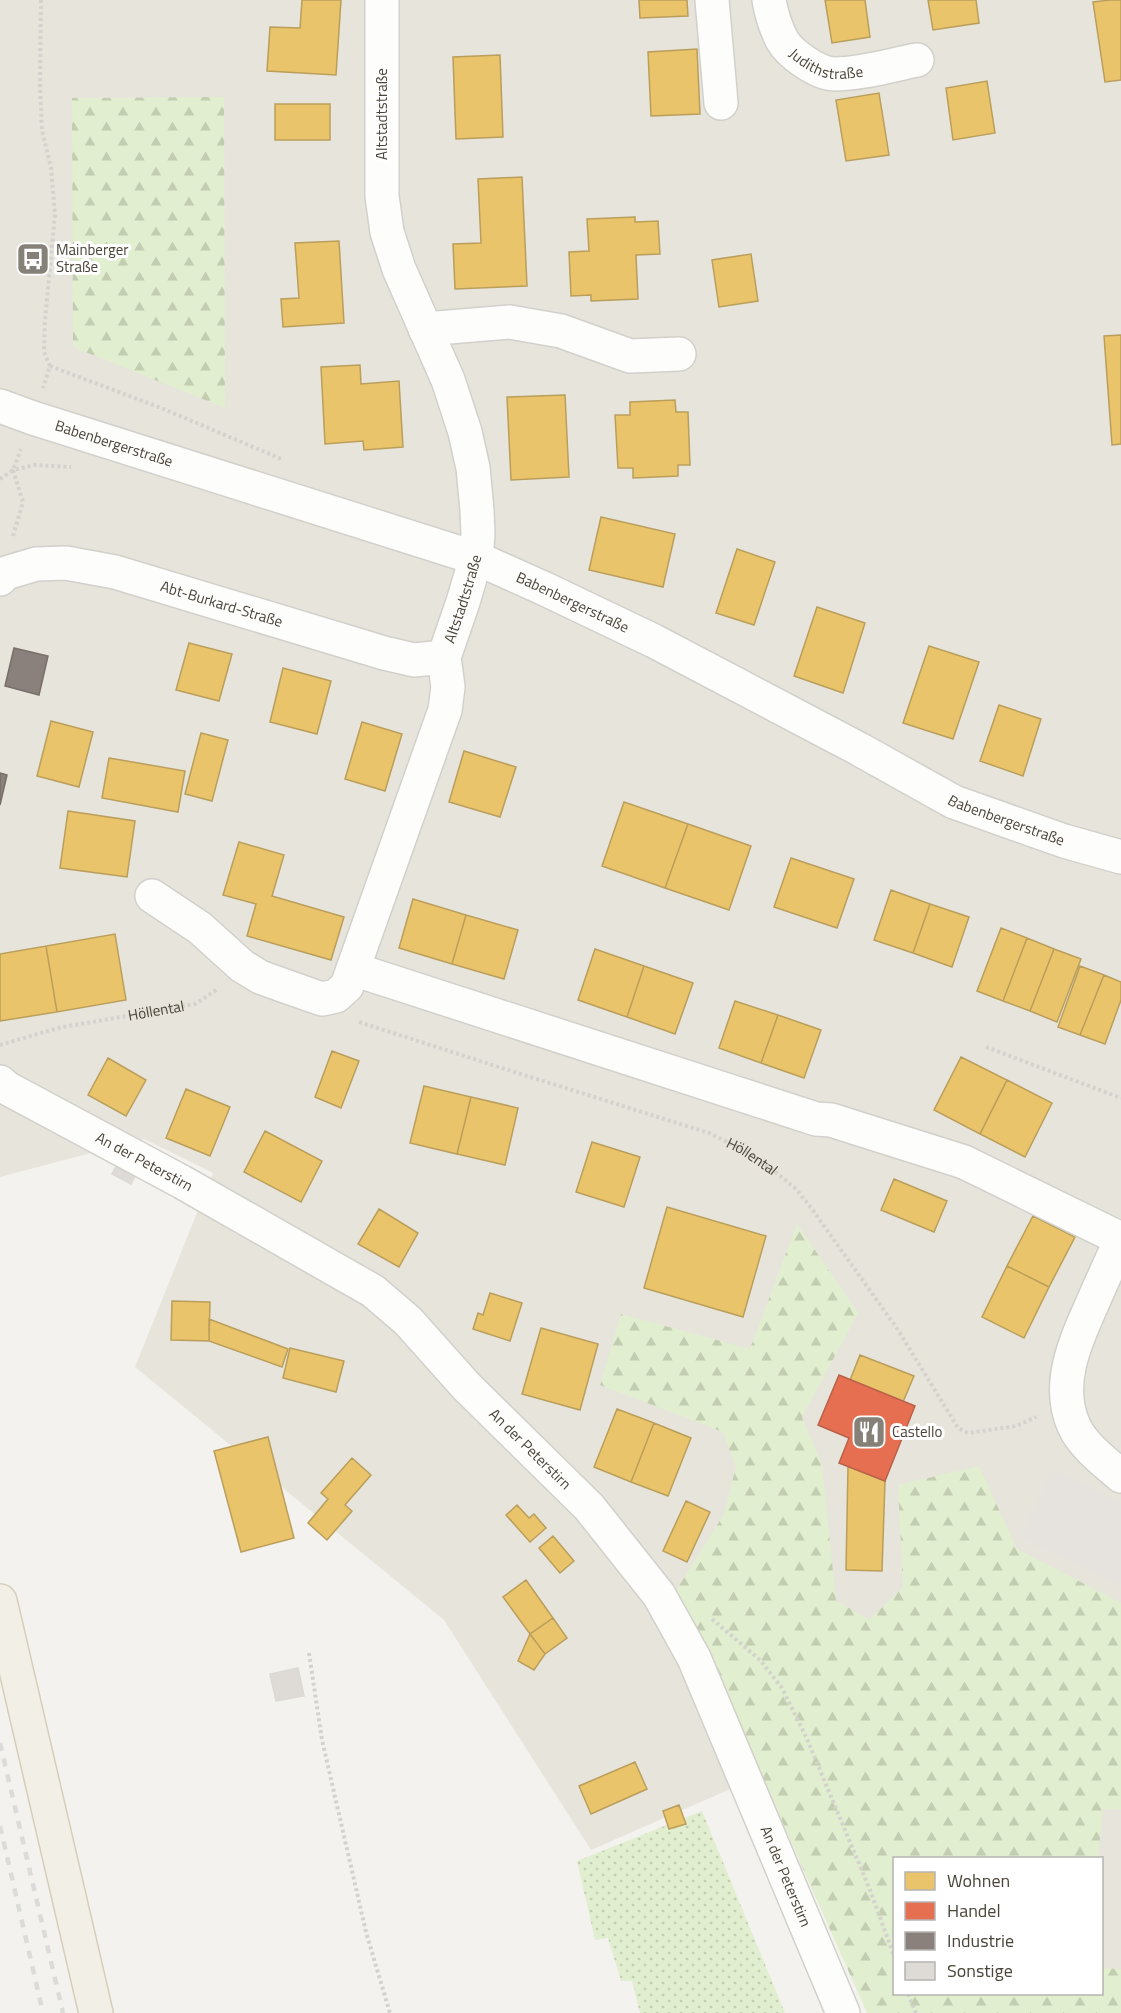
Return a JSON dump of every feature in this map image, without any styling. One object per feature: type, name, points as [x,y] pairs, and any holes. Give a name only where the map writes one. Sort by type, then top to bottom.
[{"type":"main road","points":[[0,1601],[96,2013]]},
{"type":"street","name":"Altstadtstraße","points":[[353,969],[445,710],[448,687],[444,657],[476,558],[478,534],[472,468],[465,432],[448,380],[399,269],[387,232],[382,196],[382,0]]},
{"type":"street","points":[[712,0],[721,103]]},
{"type":"street","name":"Judithstraße","points":[[769,0],[782,41],[800,59],[816,69],[832,74],[855,72],[917,60]]},
{"type":"street","points":[[425,329],[510,322],[561,331],[630,356],[679,354]]},
{"type":"street","name":"Babenbergerstraße","points":[[0,406],[476,558],[654,641],[954,801],[1064,841],[1121,857]]},
{"type":"street","name":"Abt-Burkard-Straße","points":[[0,579],[6,573],[36,564],[66,563],[115,572],[384,653],[414,660],[444,657]]},
{"type":"street","points":[[152,896],[200,928],[242,966],[260,977],[322,999],[336,996],[347,986],[353,969],[816,1119],[831,1120],[964,1162],[1121,1239],[1075,1344],[1067,1374],[1067,1403],[1074,1427],[1093,1452],[1121,1476]]},
{"type":"street","name":"An der Peterstirn","points":[[0,1082],[7,1088],[182,1182],[373,1291],[408,1321],[466,1386],[589,1507],[659,1595],[694,1658],[843,2013]]},
{"type":"path","points":[[0,479],[13,470],[50,366],[44,352],[45,320],[55,214],[51,168],[42,119],[40,0]]},
{"type":"path","points":[[33,259],[50,262]]},
{"type":"path","points":[[50,366],[161,408],[292,463]]},
{"type":"path","points":[[12,542],[22,501],[13,470]]},
{"type":"path","name":"Höllental","points":[[0,1046],[58,1028],[195,1004],[224,985],[242,966]]},
{"type":"path","name":"Höllental","points":[[322,999],[331,1012],[709,1133],[742,1149],[796,1189],[812,1209],[898,1330],[958,1428],[968,1433],[1016,1426],[1067,1403]]},
{"type":"path","points":[[986,1047],[1121,1098]]},
{"type":"path","points":[[711,1619],[760,1660],[782,1688],[816,1760],[870,1890],[893,1953]]},
{"type":"path","points":[[309,1653],[322,1740],[366,1932],[390,2013]]},
{"type":"path","points":[[908,1995],[916,2013]]},
{"type":"shaded area","points":[[0,0],[1121,0],[1121,2013],[870,2013],[767,1773],[591,1850],[444,1620],[135,1367],[213,1173],[144,1139],[0,1177]]},
{"type":"shaded area","points":[[1052,1469],[1090,1486],[1121,1505],[1121,1585],[1021,1539]]},
{"type":"green space","points":[[224,97],[225,408],[73,347],[72,98]]},
{"type":"green space","points":[[797,1224],[858,1313],[802,1417],[822,1465],[836,1600],[869,1620],[903,1587],[898,1485],[979,1466],[1017,1549],[1121,1603],[1121,1810],[1103,1809],[1098,1857],[893,1857],[893,1995],[1103,1995],[1103,1968],[1121,1969],[1121,2013],[867,2013],[741,1729],[672,1597],[724,1514],[736,1467],[723,1432],[600,1385],[621,1314],[750,1349]]},
{"type":"green space","points":[[702,1811],[785,2013],[640,2013],[632,1981],[621,1981],[608,1938],[595,1940],[577,1861]]},
{"type":"building: Wohnen","points":[[302,0],[341,0],[336,75],[267,71],[270,27],[300,28]]},
{"type":"building: Wohnen","points":[[639,0],[687,0],[688,16],[640,18]]},
{"type":"building: Wohnen","points":[[825,0],[865,0],[870,37],[832,43]]},
{"type":"building: Wohnen","points":[[928,0],[976,0],[979,23],[933,30]]},
{"type":"building: Wohnen","points":[[1121,0],[1121,80],[1105,82],[1093,2]]},
{"type":"building: Wohnen","points":[[697,49],[700,114],[651,116],[648,52]]},
{"type":"building: Wohnen","points":[[500,55],[503,137],[456,139],[453,57]]},
{"type":"building: Wohnen","points":[[987,81],[995,133],[953,140],[946,88]]},
{"type":"building: Wohnen","points":[[879,93],[889,155],[846,161],[836,100]]},
{"type":"building: Wohnen","points":[[275,104],[330,104],[330,140],[275,140]]},
{"type":"building: Wohnen","points":[[522,177],[527,286],[455,289],[453,244],[481,243],[478,179]]},
{"type":"building: Wohnen","points":[[635,217],[635,222],[658,221],[660,254],[636,255],[638,299],[591,301],[591,295],[571,296],[569,252],[589,251],[587,219]]},
{"type":"building: Wohnen","points":[[339,241],[344,323],[283,327],[281,299],[299,298],[295,243]]},
{"type":"building: Wohnen","points":[[751,254],[758,301],[719,307],[712,260]]},
{"type":"building: Wohnen","points":[[1121,335],[1121,444],[1112,445],[1104,336]]},
{"type":"building: Wohnen","points":[[360,365],[361,384],[399,381],[403,447],[364,450],[363,441],[325,444],[321,367]]},
{"type":"building: Wohnen","points":[[565,395],[569,477],[511,480],[507,397]]},
{"type":"building: Wohnen","points":[[675,400],[676,412],[688,412],[690,465],[678,465],[678,476],[633,478],[633,468],[618,468],[615,415],[630,415],[630,402]]},
{"type":"building: Wohnen","points":[[601,517],[675,534],[663,587],[589,570]]},
{"type":"building: Wohnen","points":[[737,549],[775,562],[754,625],[716,613]]},
{"type":"building: Wohnen","points":[[817,607],[865,623],[843,693],[794,676]]},
{"type":"building: Wohnen","points":[[189,643],[232,654],[219,701],[176,690]]},
{"type":"building: Wohnen","points":[[929,646],[979,662],[953,739],[903,723]]},
{"type":"building: Wohnen","points":[[283,668],[331,681],[317,734],[270,722]]},
{"type":"building: Wohnen","points":[[999,705],[1041,719],[1023,776],[980,761]]},
{"type":"building: Wohnen","points":[[51,721],[93,732],[79,787],[37,776]]},
{"type":"building: Wohnen","points":[[362,722],[402,734],[385,791],[345,779]]},
{"type":"building: Wohnen","points":[[201,733],[228,740],[212,801],[185,794]]},
{"type":"building: Wohnen","points":[[464,751],[516,767],[500,817],[449,802]]},
{"type":"building: Wohnen","points":[[109,758],[185,771],[178,812],[102,798]]},
{"type":"building: Wohnen","points":[[624,802],[688,824],[665,888],[602,866]]},
{"type":"building: Wohnen","points":[[68,811],[135,821],[127,877],[60,868]]},
{"type":"building: Wohnen","points":[[688,824],[751,846],[729,910],[665,888]]},
{"type":"building: Wohnen","points":[[239,842],[284,855],[272,896],[344,917],[331,960],[247,936],[256,904],[223,895]]},
{"type":"building: Wohnen","points":[[791,858],[854,879],[837,928],[774,907]]},
{"type":"building: Wohnen","points":[[891,890],[930,904],[913,953],[874,940]]},
{"type":"building: Wohnen","points":[[413,899],[466,915],[452,964],[399,948]]},
{"type":"building: Wohnen","points":[[930,904],[969,917],[952,967],[913,953]]},
{"type":"building: Wohnen","points":[[466,915],[518,930],[504,979],[452,964]]},
{"type":"building: Wohnen","points":[[1001,928],[1027,938],[1003,1001],[977,991]]},
{"type":"building: Wohnen","points":[[115,934],[126,1000],[57,1012],[46,946]]},
{"type":"building: Wohnen","points":[[1027,938],[1054,949],[1030,1011],[1003,1001]]},
{"type":"building: Wohnen","points":[[46,946],[57,1012],[0,1021],[0,954]]},
{"type":"building: Wohnen","points":[[595,949],[644,966],[627,1017],[578,1000]]},
{"type":"building: Wohnen","points":[[1054,949],[1081,959],[1057,1022],[1030,1011]]},
{"type":"building: Wohnen","points":[[644,966],[693,983],[675,1034],[627,1017]]},
{"type":"building: Wohnen","points":[[1080,966],[1104,975],[1080,1035],[1058,1027]]},
{"type":"building: Wohnen","points":[[1104,975],[1121,982],[1121,1000],[1105,1044],[1080,1035]]},
{"type":"building: Wohnen","points":[[735,1001],[778,1015],[761,1063],[719,1048]]},
{"type":"building: Wohnen","points":[[778,1015],[821,1030],[804,1078],[761,1063]]},
{"type":"building: Wohnen","points":[[332,1051],[359,1061],[341,1108],[315,1097]]},
{"type":"building: Wohnen","points":[[961,1057],[1007,1080],[980,1134],[934,1110]]},
{"type":"building: Wohnen","points":[[108,1058],[146,1080],[126,1116],[88,1095]]},
{"type":"building: Wohnen","points":[[1007,1080],[1052,1103],[1025,1157],[980,1134]]},
{"type":"building: Wohnen","points":[[424,1086],[471,1097],[457,1154],[410,1143]]},
{"type":"building: Wohnen","points":[[186,1089],[230,1107],[210,1156],[166,1138]]},
{"type":"building: Wohnen","points":[[471,1097],[518,1108],[505,1165],[457,1154]]},
{"type":"building: Wohnen","points":[[265,1131],[322,1161],[301,1202],[244,1172]]},
{"type":"building: Wohnen","points":[[592,1142],[640,1157],[624,1207],[576,1192]]},
{"type":"building: Wohnen","points":[[894,1179],[947,1201],[934,1232],[881,1210]]},
{"type":"building: Wohnen","points":[[667,1207],[766,1236],[743,1317],[644,1288]]},
{"type":"building: Wohnen","points":[[379,1209],[418,1233],[399,1267],[358,1244]]},
{"type":"building: Wohnen","points":[[1033,1216],[1075,1237],[1049,1287],[1007,1266]]},
{"type":"building: Wohnen","points":[[1007,1266],[1049,1287],[1024,1338],[982,1317]]},
{"type":"building: Wohnen","points":[[490,1293],[522,1303],[510,1341],[473,1329],[478,1313],[483,1315]]},
{"type":"building: Wohnen","points":[[172,1301],[210,1302],[209,1341],[171,1340]]},
{"type":"building: Wohnen","points":[[209,1319],[288,1349],[282,1367],[209,1341]]},
{"type":"building: Wohnen","points":[[541,1328],[598,1344],[580,1410],[522,1394]]},
{"type":"building: Wohnen","points":[[290,1348],[344,1361],[336,1392],[283,1378]]},
{"type":"building: Wohnen","points":[[860,1355],[914,1376],[903,1402],[850,1380]]},
{"type":"building: Wohnen","points":[[617,1409],[654,1423],[631,1482],[594,1467]]},
{"type":"building: Wohnen","points":[[654,1423],[691,1438],[668,1496],[631,1482]]},
{"type":"building: Wohnen","points":[[268,1437],[294,1538],[241,1552],[214,1451]]},
{"type":"building: Wohnen","points":[[352,1458],[371,1475],[345,1505],[352,1511],[327,1540],[308,1523],[328,1499],[321,1493]]},
{"type":"building: Wohnen","points":[[848,1466],[885,1481],[882,1571],[846,1570]]},
{"type":"building: Wohnen","points":[[686,1501],[710,1512],[687,1562],[663,1551]]},
{"type":"building: Wohnen","points":[[517,1505],[529,1518],[534,1514],[546,1528],[530,1542],[506,1515]]},
{"type":"building: Wohnen","points":[[553,1536],[574,1561],[560,1573],[539,1548]]},
{"type":"building: Wohnen","points":[[526,1580],[553,1618],[530,1634],[503,1597]]},
{"type":"building: Wohnen","points":[[553,1618],[567,1638],[545,1654],[530,1634]]},
{"type":"building: Wohnen","points":[[530,1634],[545,1654],[534,1670],[518,1661]]},
{"type":"building: Wohnen","points":[[635,1762],[647,1789],[591,1814],[579,1786]]},
{"type":"building: Wohnen","points":[[679,1805],[686,1824],[669,1829],[663,1811]]},
{"type":"building: Handel","name":"Castello","points":[[839,1375],[915,1406],[885,1481],[839,1463],[849,1438],[818,1425]]},
{"type":"building: Industrie","points":[[14,648],[48,656],[39,695],[5,686]]},
{"type":"building: Industrie","points":[[0,773],[7,775],[0,805]]},
{"type":"building: Sonstige","points":[[121,1157],[140,1167],[131,1184],[112,1174]]},
{"type":"building: Sonstige","points":[[298,1668],[304,1696],[276,1701],[270,1674]]},
{"type":"railway","points":[[0,1743],[63,2013]]},
{"type":"railway","points":[[0,1826],[43,2013]]},
{"type":"place","name":"Mainberger Straße","points":[[33,259]]},
{"type":"place","name":"Castello","points":[[869,1432]]}]
